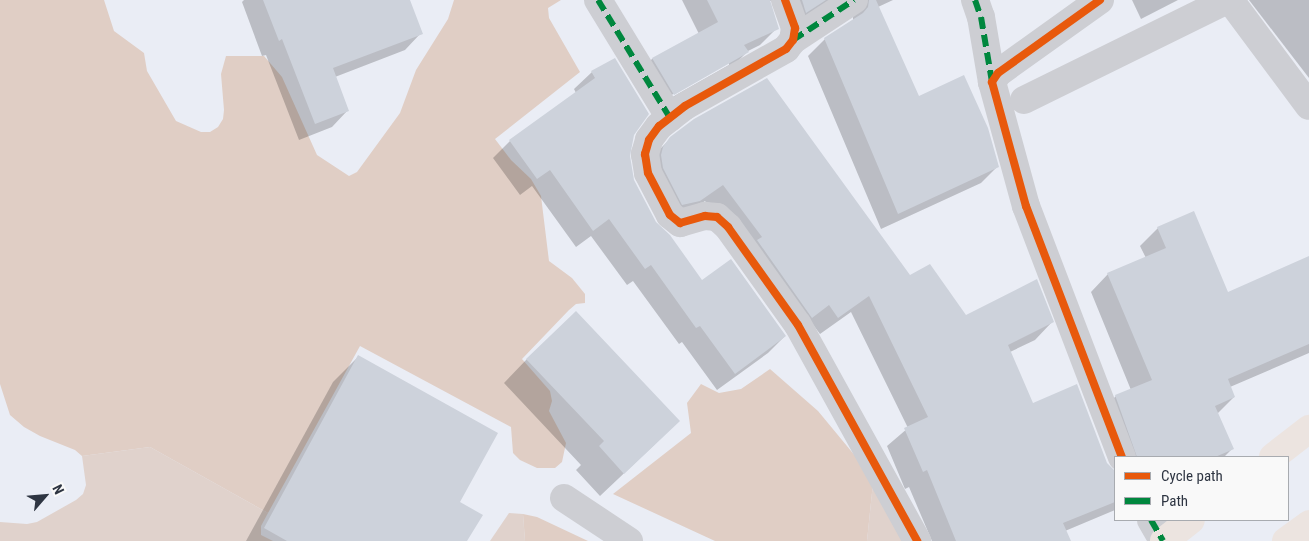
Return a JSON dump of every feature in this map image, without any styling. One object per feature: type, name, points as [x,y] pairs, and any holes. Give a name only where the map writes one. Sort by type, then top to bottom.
[{"type":"highway","points":[[1274,456],[1309,429]]},
{"type":"highway","points":[[1164,541],[1191,521]]},
{"type":"highway","points":[[1286,541],[1309,524]]},
{"type":"street","points":[[598,0],[670,118]]},
{"type":"street","points":[[786,0],[795,28],[793,40]]},
{"type":"street","points":[[854,0],[793,40],[786,49],[685,106],[659,126],[649,140],[646,154],[648,173],[670,215],[680,223],[705,216],[717,217],[728,227],[798,325],[917,541]]},
{"type":"street","points":[[975,0],[981,17],[992,82],[1026,206],[1122,456]]},
{"type":"street","points":[[992,82],[998,73],[1100,0]]},
{"type":"street","points":[[1024,100],[1228,0],[1309,106]]},
{"type":"street","points":[[564,498],[629,541]]},
{"type":"street","points":[[1152,521],[1164,541]]},
{"type":"shaded area","points":[[0,0],[104,0],[114,31],[144,53],[147,71],[176,121],[201,132],[210,132],[218,127],[223,119],[221,74],[226,56],[264,56],[282,77],[317,155],[349,176],[357,172],[400,113],[416,70],[448,19],[454,0],[561,0],[548,8],[549,18],[580,72],[495,139],[511,160],[531,179],[541,196],[549,261],[572,278],[585,294],[585,303],[576,304],[569,310],[522,359],[550,391],[552,401],[549,411],[566,443],[562,462],[555,468],[537,468],[520,460],[513,453],[511,427],[360,346],[268,513],[150,447],[82,456],[75,450],[40,436],[24,427],[10,415],[0,384]]},
{"type":"shaded area","points":[[770,369],[818,411],[861,463],[873,483],[867,541],[715,541],[613,494],[691,433],[687,403],[701,384],[719,393],[741,389]]},
{"type":"shaded area","points":[[150,447],[268,513],[261,526],[261,535],[273,541],[0,541],[0,522],[27,524],[37,522],[83,494],[86,485],[82,456]]},
{"type":"shaded area","points":[[873,483],[905,541],[867,541]]},
{"type":"shaded area","points":[[509,513],[523,514],[525,541],[490,541]]},
{"type":"shaded area","points":[[523,514],[537,517],[588,541],[525,541]]},
{"type":"building","points":[[263,0],[410,0],[423,34],[333,68],[349,111],[315,124],[282,39],[279,41]]},
{"type":"building","points":[[707,0],[770,0],[779,29],[744,45],[749,52],[674,95],[652,58],[718,22]]},
{"type":"building","points":[[802,0],[826,0],[806,13]]},
{"type":"building","points":[[869,0],[876,0],[919,96],[964,75],[988,128],[999,167],[898,214],[824,38],[863,13],[868,7]]},
{"type":"building","points":[[615,58],[649,114],[634,135],[630,156],[634,180],[656,222],[670,235],[702,280],[731,259],[786,336],[735,374],[700,326],[696,328],[651,265],[645,269],[609,219],[593,231],[550,170],[537,179],[509,140],[595,78],[591,71]]},
{"type":"building","points":[[767,78],[910,275],[930,264],[966,315],[1037,279],[1054,322],[1008,345],[1033,403],[1077,384],[1107,463],[1114,470],[1114,502],[1063,523],[1071,541],[956,541],[927,470],[923,472],[904,428],[928,417],[869,296],[838,318],[829,305],[812,318],[757,240],[762,237],[723,185],[700,201],[682,205],[663,168],[661,155],[663,147],[670,137],[694,119]]},
{"type":"building","points":[[1194,211],[1228,292],[1309,256],[1309,344],[1228,379],[1235,397],[1215,406],[1234,449],[1217,456],[1137,456],[1115,395],[1152,380],[1107,273],[1166,248],[1157,227]]},
{"type":"building","points":[[576,311],[680,421],[624,474],[599,446],[604,441],[526,359]]},
{"type":"building","points":[[358,355],[498,433],[460,502],[483,515],[467,541],[287,541],[264,528]]},
{"type":"marked path","points":[[598,0],[670,118]]},
{"type":"marked path","points":[[793,40],[854,0]]},
{"type":"marked path","points":[[975,0],[981,17],[992,82]]},
{"type":"marked path","points":[[1152,521],[1163,541]]},
{"type":"cycle path","points":[[785,0],[795,28],[793,40],[786,49],[685,106],[659,126],[649,140],[645,154],[648,173],[670,215],[680,223],[705,216],[717,217],[728,227],[798,325],[917,541]]},
{"type":"cycle path","points":[[1100,0],[998,73],[992,82],[1026,206],[1122,456]]}]
